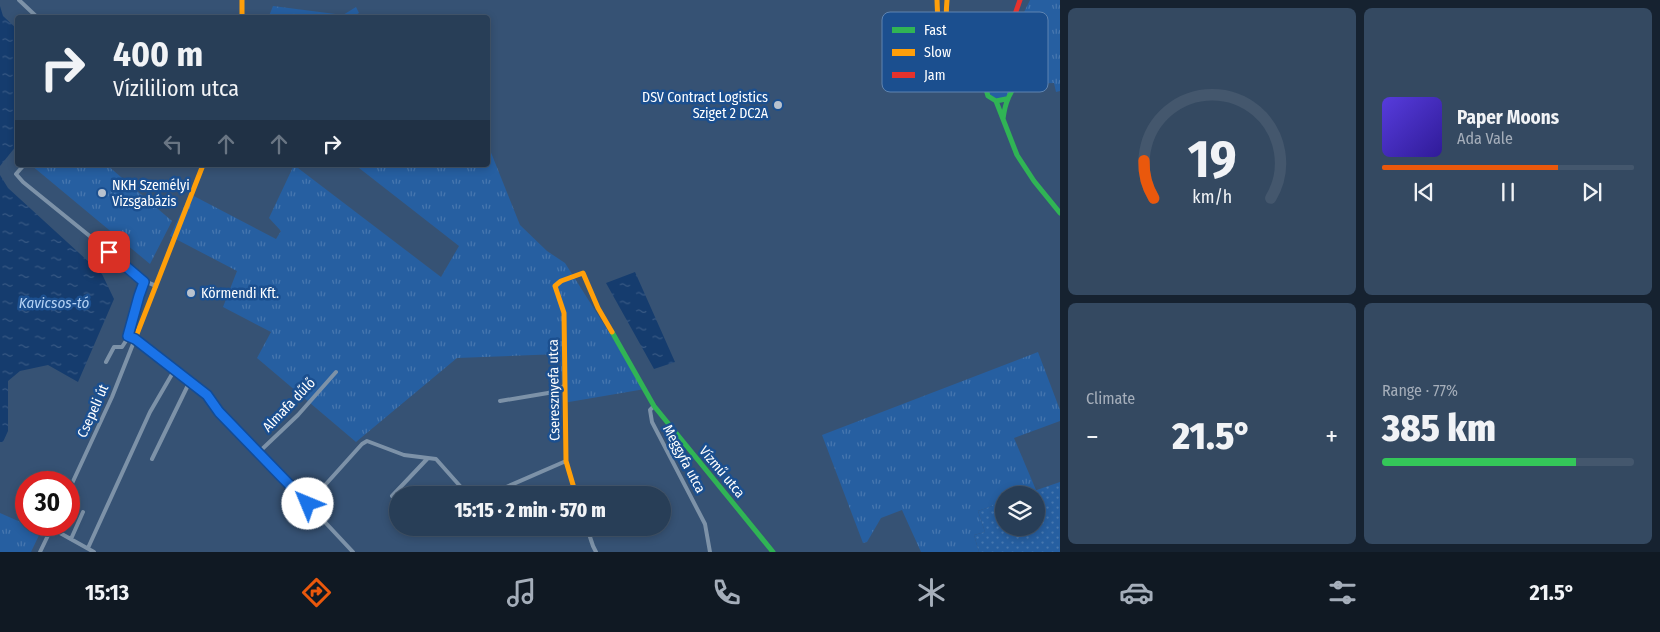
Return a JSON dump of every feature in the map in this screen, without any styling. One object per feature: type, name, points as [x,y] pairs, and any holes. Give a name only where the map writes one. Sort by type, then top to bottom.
[{"type":"main road","points":[[242,0],[242,15]]},
{"type":"main road","points":[[1015,12],[1020,0]]},
{"type":"main road","points":[[987,92],[988,96],[996,101],[1009,138],[1019,159],[1060,213]]},
{"type":"main road","points":[[1003,119],[1006,100],[1012,92]]},
{"type":"main road","points":[[996,101],[1006,100]]},
{"type":"main road","points":[[135,339],[202,167]]},
{"type":"main road","name":"Cseresznyefa utca","points":[[573,486],[566,461],[564,313],[556,284],[583,273]]},
{"type":"main road","name":"Meggyfa utca","points":[[583,273],[598,308],[654,406]]},
{"type":"main road","name":"Vízmű utca","points":[[654,406],[773,552]]},
{"type":"street","points":[[19,0],[35,15]]},
{"type":"street","points":[[22,167],[16,174],[144,282],[156,286]]},
{"type":"street","points":[[106,362],[114,347],[122,347],[128,336],[144,282]]},
{"type":"street","points":[[128,336],[135,339],[211,398],[219,412],[353,552]]},
{"type":"street","name":"Csepeli út","points":[[78,471],[112,397],[135,339]]},
{"type":"street","points":[[88,548],[150,412],[175,369]]},
{"type":"street","name":"Almafa dűlő","points":[[258,453],[298,415],[336,372]]},
{"type":"street","points":[[152,459],[190,381]]},
{"type":"street","points":[[500,401],[548,393],[564,386]]},
{"type":"street","name":"Meggyfa utca","points":[[654,406],[650,410],[652,422],[705,524],[710,552]]},
{"type":"street","points":[[308,504],[362,444],[367,441],[404,455],[436,459],[442,463],[461,486]]},
{"type":"street","points":[[401,486],[429,457]]},
{"type":"street","points":[[509,486],[566,461]]},
{"type":"street","points":[[71,540],[83,512]]},
{"type":"street","points":[[40,552],[48,536]]},
{"type":"street","points":[[65,536],[94,552]]},
{"type":"street","points":[[590,536],[596,552]]},
{"type":"green space","points":[[1030,0],[1060,0],[1060,91],[1056,92],[1054,83],[1048,83],[1048,12],[1024,12]]},
{"type":"green space","points":[[273,6],[343,15],[269,15]]},
{"type":"green space","points":[[356,7],[359,13],[355,15],[343,15]]},
{"type":"green space","points":[[989,92],[1009,92],[1007,96],[999,99],[991,96]]},
{"type":"green space","points":[[490,150],[520,225],[547,251],[565,263],[645,389],[563,403],[560,354],[457,358],[356,442],[257,358],[271,332],[223,307],[237,271],[170,236],[190,194],[276,239],[281,231],[269,218],[293,167],[297,167],[441,277],[459,246],[359,168],[490,167]]},
{"type":"green space","name":"NKH Személyi Vizsgabázis","points":[[33,167],[109,167],[172,221],[150,264]]},
{"type":"green space","points":[[1038,352],[1060,410],[1060,421],[1014,438],[1034,486],[995,486],[995,505],[978,511],[985,532],[974,535],[979,552],[921,552],[902,510],[881,518],[867,542],[863,543],[822,435]]},
{"type":"green space","points":[[1060,482],[1060,552],[979,552],[974,535],[985,532],[978,511],[995,505],[995,536],[1045,536],[1045,487]]},
{"type":"green space","points":[[0,513],[15,520],[15,536],[39,536],[31,552],[0,552]]},
{"type":"water","points":[[0,6],[3,16],[15,27],[15,147],[0,166]]},
{"type":"water","name":"Kavicsos-tó","points":[[0,175],[8,188],[102,274],[114,299],[78,382],[48,365],[20,371],[8,381],[8,431],[3,442],[0,442]]},
{"type":"water","points":[[635,272],[675,362],[654,369],[606,283]]},
{"type":"traffic: fast","points":[[987,92],[988,96],[996,101],[1006,99]]},
{"type":"traffic: fast","points":[[1003,119],[1005,106],[1011,92]]},
{"type":"traffic: fast","points":[[996,101],[1017,155],[1034,181],[1060,213]]},
{"type":"traffic: fast","points":[[612,332],[654,406],[773,552]]},
{"type":"traffic: slow","points":[[242,0],[242,15]]},
{"type":"traffic: slow","points":[[937,0],[938,12]]},
{"type":"traffic: slow","points":[[946,12],[947,0]]},
{"type":"traffic: slow","points":[[135,339],[202,167]]},
{"type":"traffic: slow","points":[[573,486],[566,461],[564,313],[555,286],[561,281],[583,273],[598,308],[612,332]]},
{"type":"traffic: jam","points":[[1016,12],[1020,0]]},
{"type":"place","name":"DSV Contract Logistics Sziget 2 DC2A","points":[[778,105]]},
{"type":"place","name":"NKH Személyi Vizsgabázis","points":[[102,193]]},
{"type":"place","name":"Körmendi Kft.","points":[[191,293]]},
{"type":"route","points":[[109,252],[144,282],[128,336],[135,339],[211,398],[219,412],[308,504]]}]
